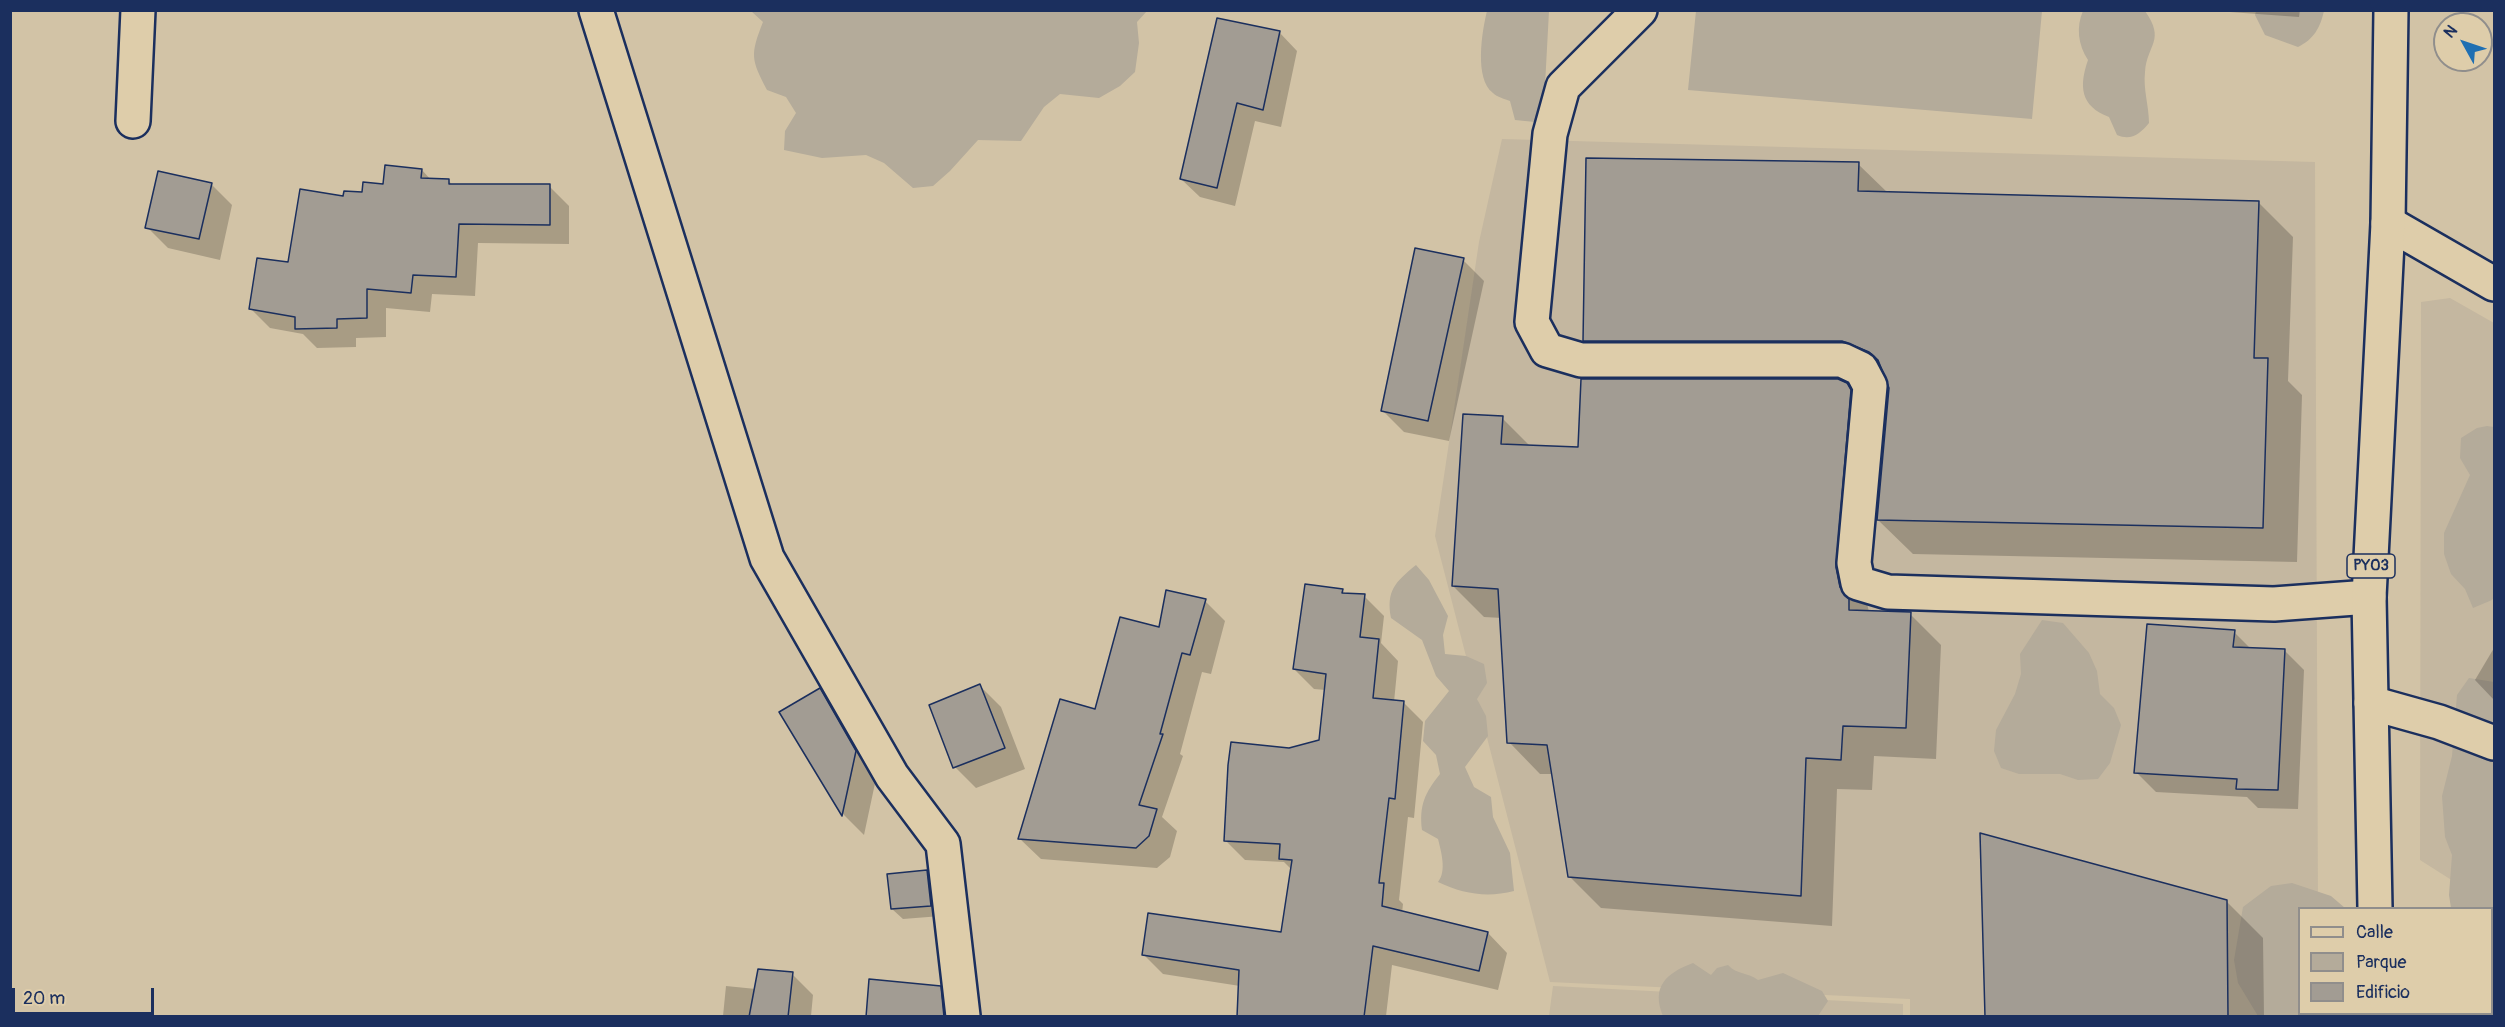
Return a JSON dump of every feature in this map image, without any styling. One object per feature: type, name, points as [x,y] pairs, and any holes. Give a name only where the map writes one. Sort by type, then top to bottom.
[{"type":"main road","points":[[133,121],[138,10]]},
{"type":"main road","points":[[596,10],[767,558],[892,776],[943,844],[963,1017]]},
{"type":"main road","points":[[1640,10],[1563,87],[1550,134],[1532,322],[1547,350],[1581,360],[1842,360],[1861,369],[1870,386],[1854,563],[1858,583],[1900,592],[2274,604],[2369,597]]},
{"type":"main road","name":"PY03","points":[[2375,907],[2369,597],[2388,223],[2391,10]]},
{"type":"main road","points":[[2388,223],[2494,284]]},
{"type":"main road","points":[[2371,703],[2494,742]]},
{"type":"shaded area","points":[[1502,139],[2315,162],[2318,907],[2298,907],[2298,1015],[2318,1016],[1910,1016],[1910,999],[1550,982],[1435,536],[1479,242]]},
{"type":"shaded area","points":[[2450,298],[2494,323],[2494,907],[2420,860],[2421,302]]},
{"type":"shaded area","points":[[1553,986],[1903,1004],[1903,1016],[1549,1016]]},
{"type":"green space","points":[[2256,10],[2324,11],[2316,32],[2298,47],[2265,35],[2255,15]]},
{"type":"green space","points":[[751,11],[1147,11],[1137,22],[1139,43],[1135,72],[1120,86],[1099,98],[1060,94],[1044,107],[1021,141],[978,140],[933,186],[913,188],[884,163],[866,155],[822,158],[784,150],[785,131],[796,113],[786,97],[767,90],[758,71],[754,50],[763,22]]},
{"type":"green space","points":[[1487,11],[1549,11],[1544,104],[1535,122],[1515,120],[1510,101],[1495,94],[1487,86],[1483,77],[1481,54]]},
{"type":"green space","points":[[1696,11],[2042,11],[2032,119],[1688,90]]},
{"type":"green space","points":[[2083,11],[2145,11],[2151,21],[2155,36],[2146,63],[2145,78],[2149,123],[2131,137],[2117,135],[2109,117],[2092,107],[2084,94],[2083,78],[2088,60],[2079,36]]},
{"type":"green space","points":[[2494,427],[2494,597],[2473,608],[2465,589],[2451,574],[2444,554],[2444,533],[2470,475],[2460,458],[2461,438],[2477,428]]},
{"type":"green space","points":[[1416,565],[1429,580],[1448,616],[1443,635],[1445,654],[1466,656],[1484,664],[1487,683],[1477,699],[1486,716],[1488,736],[1465,767],[1474,787],[1491,797],[1493,817],[1510,853],[1514,891],[1475,894],[1438,882],[1443,867],[1438,839],[1422,830],[1422,806],[1430,787],[1440,774],[1436,755],[1423,741],[1425,721],[1449,691],[1436,676],[1422,640],[1391,618],[1391,594],[1398,582]]},
{"type":"green space","points":[[2042,620],[2063,623],[2089,653],[2097,671],[2100,694],[2114,708],[2121,725],[2110,763],[2098,779],[2078,780],[2060,774],[2019,774],[2001,768],[1994,751],[1996,730],[2015,694],[2021,674],[2020,654]]},
{"type":"green space","points":[[2469,678],[2494,682],[2494,1016],[2469,1015],[2493,1015],[2493,907],[2451,907],[2449,895],[2452,855],[2445,837],[2442,796],[2452,756],[2457,695]]},
{"type":"green space","points":[[2292,883],[2331,896],[2344,907],[2298,907],[2298,1015],[2369,1016],[2258,1016],[2238,983],[2234,960],[2243,907],[2271,886]]},
{"type":"green space","points":[[1693,963],[1711,975],[1717,968],[1728,965],[1758,980],[1783,973],[1822,991],[1828,1001],[1818,1016],[1663,1016],[1659,997],[1663,982],[1675,971]]},
{"type":"building","points":[[1217,18],[1280,31],[1263,110],[1237,103],[1217,188],[1180,179]]},
{"type":"building","points":[[1586,158],[1859,162],[1858,191],[2259,201],[2254,358],[2268,358],[2263,528],[1877,520],[1889,388],[1878,360],[1869,352],[1842,341],[1583,341]]},
{"type":"building","points":[[385,165],[422,169],[421,178],[449,179],[449,184],[550,184],[550,225],[459,224],[456,277],[413,275],[411,293],[367,289],[367,318],[337,319],[337,328],[295,329],[295,317],[249,309],[257,258],[288,262],[300,189],[343,196],[344,191],[362,192],[363,182],[383,184]]},
{"type":"building","points":[[158,171],[212,183],[199,239],[145,228]]},
{"type":"building","points":[[1415,248],[1464,258],[1428,421],[1381,411]]},
{"type":"building","points":[[1581,379],[1838,379],[1847,383],[1851,390],[1836,567],[1840,587],[1849,599],[1849,610],[1911,612],[1906,728],[1843,726],[1841,760],[1806,758],[1801,896],[1568,877],[1547,745],[1507,743],[1498,589],[1452,586],[1463,414],[1503,416],[1501,444],[1578,447]]},
{"type":"building","points":[[1305,584],[1343,589],[1342,593],[1365,594],[1360,637],[1379,639],[1373,698],[1404,701],[1395,799],[1389,798],[1379,883],[1384,883],[1382,906],[1488,932],[1479,971],[1373,946],[1364,1017],[1237,1017],[1239,970],[1142,955],[1148,913],[1281,932],[1292,860],[1279,859],[1280,844],[1224,841],[1228,765],[1231,742],[1289,748],[1319,740],[1326,674],[1293,669]]},
{"type":"building","points":[[1166,590],[1206,599],[1190,655],[1182,653],[1160,734],[1163,734],[1139,805],[1157,809],[1149,836],[1136,848],[1018,839],[1060,699],[1095,709],[1120,617],[1159,627]]},
{"type":"building","points":[[2147,624],[2235,630],[2233,647],[2285,649],[2278,790],[2236,789],[2237,779],[2134,773]]},
{"type":"building","points":[[980,684],[1005,748],[953,768],[929,705]]},
{"type":"building","points":[[820,688],[856,751],[842,816],[779,712]]},
{"type":"building","points":[[1980,833],[2227,900],[2228,1017],[1985,1017]]},
{"type":"building","points":[[927,870],[931,906],[891,909],[887,874]]},
{"type":"building","points":[[758,969],[793,972],[788,1017],[749,1017]]},
{"type":"building","points":[[869,979],[941,986],[944,1017],[866,1017]]}]
